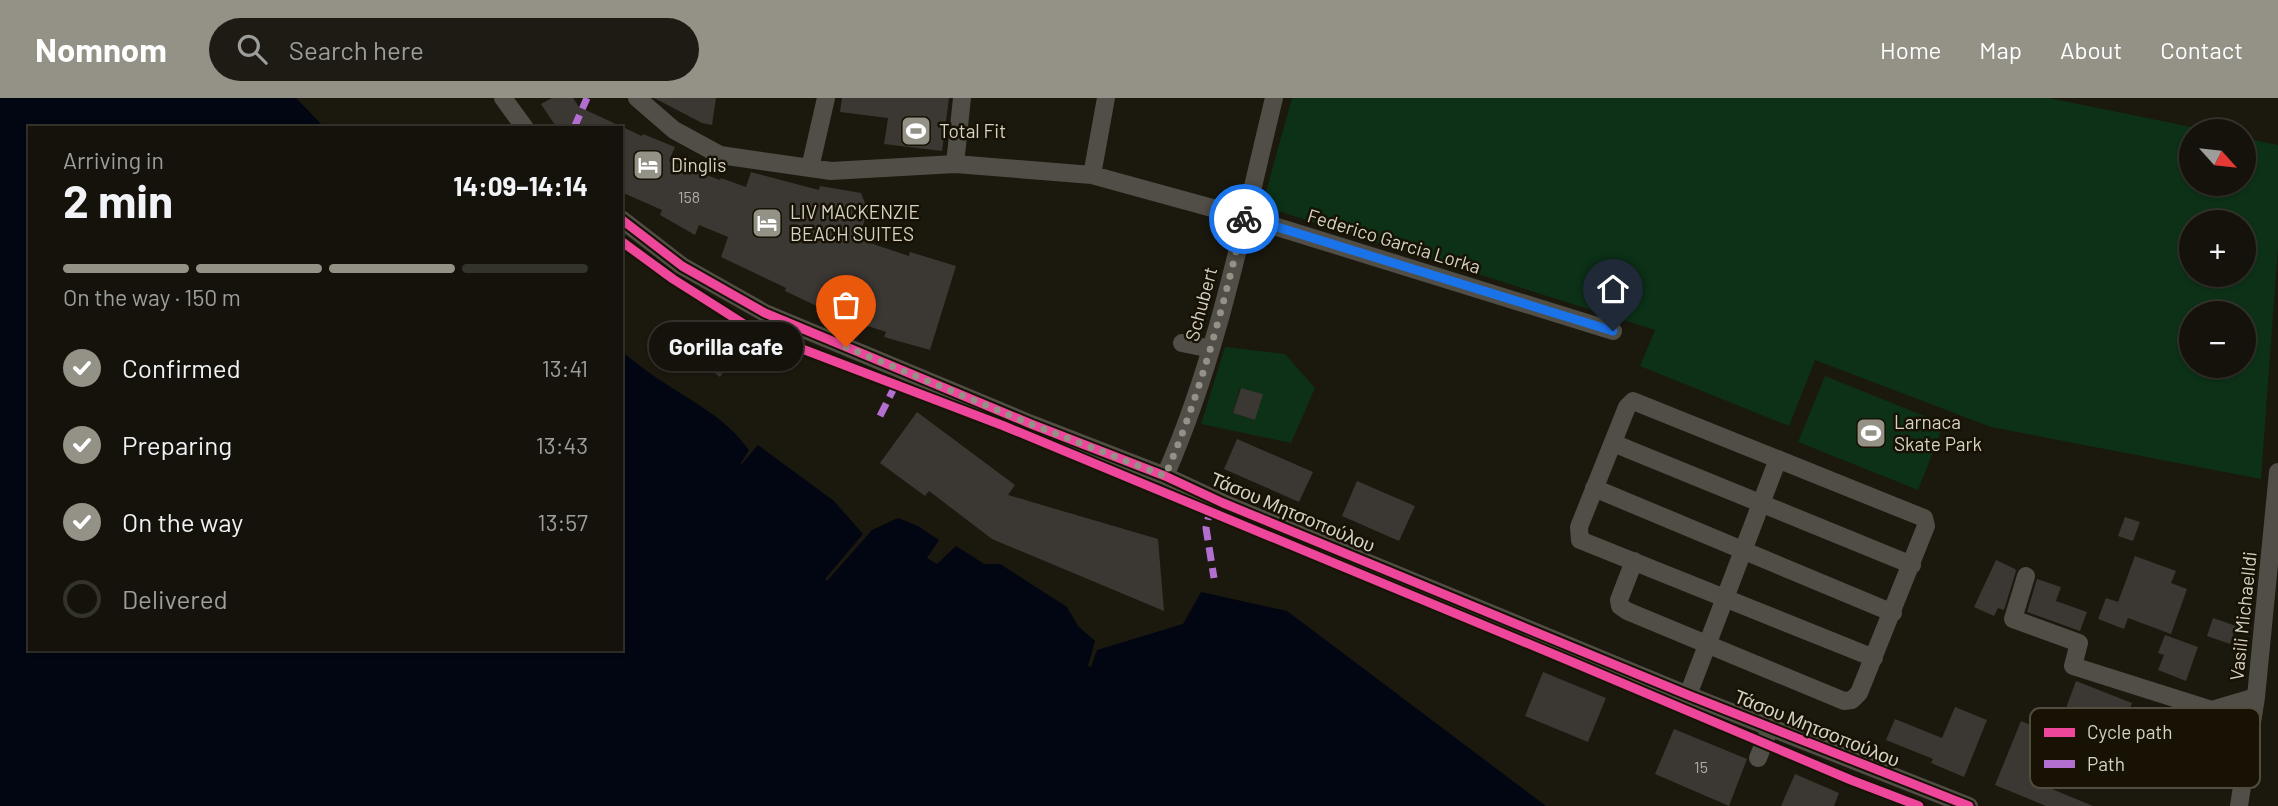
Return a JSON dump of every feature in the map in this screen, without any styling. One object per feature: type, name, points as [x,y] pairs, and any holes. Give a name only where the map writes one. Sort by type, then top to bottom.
[{"type":"street","points":[[503,98],[524,126]]},
{"type":"street","name":"Federico Garcia Lorka","points":[[637,98],[674,130],[720,155],[831,171],[998,159],[1044,165],[1092,175],[1245,217],[1613,331]]},
{"type":"street","points":[[810,168],[826,98]]},
{"type":"street","points":[[955,164],[962,98]]},
{"type":"street","points":[[1092,175],[1106,98]]},
{"type":"street","name":"Schubert","points":[[1165,476],[1186,428],[1211,349],[1274,98]]},
{"type":"street","name":"Τάσου Μητσοπούλου","points":[[623,221],[682,266],[765,313],[1031,424],[1165,476],[1223,503],[1688,695],[1969,806]]},
{"type":"street","points":[[1182,343],[1211,349]]},
{"type":"street","points":[[1634,561],[1619,600],[1620,606],[1844,701],[1852,700],[1859,693],[1874,658],[1893,613],[1926,526],[1924,518],[1633,401],[1627,407],[1579,527],[1580,540],[1634,561],[1874,658]]},
{"type":"street","points":[[1613,443],[1912,565]]},
{"type":"street","points":[[1688,695],[1778,459]]},
{"type":"street","name":"Vasili MichaelIdi","points":[[2254,708],[2278,472]]},
{"type":"street","points":[[1594,488],[1893,613]]},
{"type":"street","points":[[2026,576],[2013,619],[2079,643],[2073,666],[2205,708]]},
{"type":"street","points":[[2218,708],[2256,697]]},
{"type":"street","points":[[1758,758],[1770,728]]},
{"type":"street","name":"Vasili MichaelIdi","points":[[2239,806],[2242,788]]},
{"type":"green space","points":[[1292,98],[2049,98],[2179,124],[2179,196],[2256,196],[2256,140],[2278,145],[2278,247],[2261,479],[1991,427],[1815,360],[1789,426],[1640,366],[1655,330],[1262,206]]},
{"type":"green space","points":[[1225,347],[1285,354],[1315,388],[1291,443],[1201,424]],"holes":[[[1240,388],[1262,394],[1255,420],[1233,413]]]},
{"type":"green space","name":"Larnaca Skate Park","points":[[1825,376],[1944,424],[1918,490],[1798,442]]},
{"type":"shaded area","points":[[0,98],[296,98],[323,126],[28,126],[28,651],[623,651],[623,353],[729,428],[749,450],[741,465],[758,445],[834,501],[863,534],[825,579],[827,581],[872,530],[898,518],[918,526],[939,540],[927,558],[937,564],[956,546],[984,564],[1000,564],[1067,607],[1078,626],[1095,641],[1088,666],[1091,667],[1097,650],[1183,624],[1201,592],[1287,611],[1546,806],[0,806]]},
{"type":"building","points":[[552,98],[573,98],[579,107],[620,126],[556,126],[541,104]]},
{"type":"building","points":[[654,98],[716,98],[712,125],[702,123]]},
{"type":"building","name":"Total Fit","points":[[842,98],[949,98],[942,151],[884,144],[888,118],[840,112]]},
{"type":"building","points":[[623,127],[675,147],[669,161],[720,180],[721,178],[746,187],[751,172],[819,190],[820,186],[861,193],[868,211],[858,239],[909,256],[910,252],[956,266],[930,350],[884,337],[886,332],[838,316],[785,291],[786,288],[721,257],[728,237],[699,225],[695,235],[660,215],[662,210],[623,193]]},
{"type":"building","points":[[716,357],[728,365],[720,377],[708,368]]},
{"type":"building","points":[[1241,388],[1263,394],[1255,420],[1233,413]]},
{"type":"building","points":[[917,412],[1015,485],[1008,495],[1158,539],[1164,611],[992,539],[929,491],[925,496],[880,463]]},
{"type":"building","points":[[1237,439],[1313,472],[1299,502],[1224,469]]},
{"type":"building","points":[[1357,481],[1415,506],[1399,541],[1342,516]]},
{"type":"building","points":[[2125,517],[2140,522],[2133,541],[2118,536]]},
{"type":"building","points":[[2135,556],[2176,571],[2171,583],[2187,589],[2171,634],[2128,618],[2124,629],[2098,619],[2106,598],[2118,602]]},
{"type":"building","points":[[1996,560],[2016,571],[2004,610],[1998,608],[1994,616],[1974,607]]},
{"type":"building","points":[[2037,579],[2061,587],[2056,601],[2087,612],[2080,631],[2027,612]]},
{"type":"building","points":[[2213,618],[2236,626],[2230,644],[2207,636]]},
{"type":"building","points":[[2165,635],[2198,647],[2186,681],[2158,670],[2164,655],[2158,653]]},
{"type":"building","points":[[1543,672],[1606,698],[1588,742],[1525,716]]},
{"type":"building","points":[[2076,681],[2132,703],[2130,708],[2066,708]]},
{"type":"building","points":[[1955,707],[1987,720],[1964,777],[1931,763],[1933,759],[1886,740],[1895,719],[1942,738]]},
{"type":"building","points":[[2021,721],[2030,725],[2030,788],[2050,788],[2093,806],[2046,806],[1995,785]]},
{"type":"building","points":[[1674,729],[1747,759],[1729,806],[1655,774]]},
{"type":"building","points":[[1795,774],[1839,793],[1834,806],[1781,806]]},
{"type":"marked path","points":[[575,126],[587,98]]},
{"type":"marked path","points":[[880,416],[894,388]]},
{"type":"marked path","points":[[1211,506],[1206,528],[1214,578]]},
{"type":"cycle path","points":[[623,221],[682,266],[765,313],[1031,424],[1165,476],[1223,503],[1688,695],[1969,806]]},
{"type":"cycle path","points":[[623,242],[673,279],[755,331],[1004,426],[1919,806]]},
{"type":"way so far","points":[[846,347],[1165,476],[1186,428],[1217,330],[1244,219]]},
{"type":"place","name":"Total Fit","points":[[916,131]]},
{"type":"place","name":"Dinglis","points":[[648,165]]},
{"type":"place","name":"LIV MACKENZIE BEACH SUITES","points":[[767,223]]},
{"type":"place","name":"Gorilla cafe","points":[[846,347]]},
{"type":"place","name":"Larnaca Skate Park","points":[[1871,433]]},
{"type":"route","points":[[1244,219],[1245,217],[1613,331]]}]
